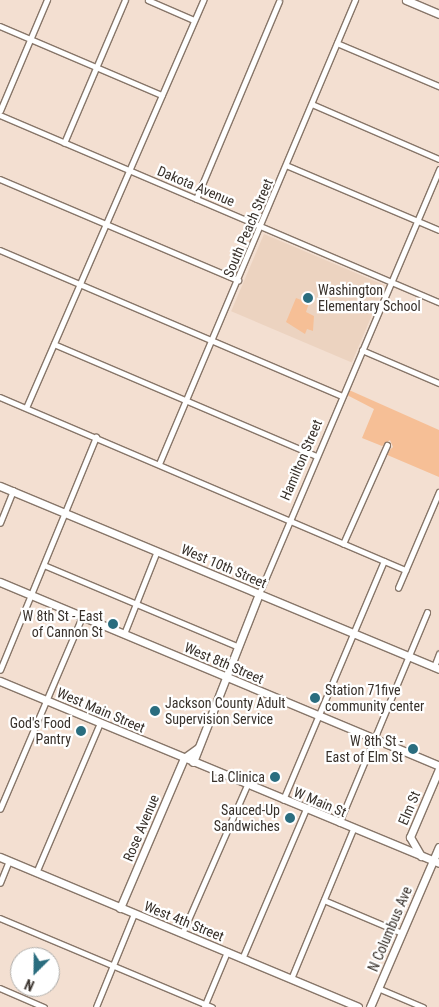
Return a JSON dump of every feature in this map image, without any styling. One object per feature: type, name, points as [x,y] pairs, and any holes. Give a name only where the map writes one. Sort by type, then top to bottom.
[{"type":"main road","points":[[406,0],[439,14]]},
{"type":"main road","name":"West 10th Street","points":[[0,486],[436,668]]},
{"type":"main road","name":"West 8th Street","points":[[0,582],[439,768]]},
{"type":"main road","name":"Hamilton Street","points":[[192,762],[259,594]]},
{"type":"main road","name":"West Main Street","points":[[0,681],[192,762]]},
{"type":"main road","points":[[184,758],[198,748]]},
{"type":"main road","name":"Rose Avenue","points":[[120,908],[184,758]]},
{"type":"main road","name":"W Main St","points":[[192,762],[436,862]]},
{"type":"main road","name":"Elm St","points":[[421,856],[410,837],[439,768]]},
{"type":"main road","points":[[398,847],[410,837]]},
{"type":"main road","name":"N Columbus Ave","points":[[370,1007],[402,933],[436,862],[439,847]]},
{"type":"main road","name":"West 4th Street","points":[[0,857],[358,1007]]},
{"type":"street","points":[[0,111],[47,0]]},
{"type":"street","points":[[64,142],[125,0]]},
{"type":"street","points":[[148,0],[194,20]]},
{"type":"street","points":[[26,408],[203,0]]},
{"type":"street","name":"South Peach Street","points":[[159,464],[355,0]]},
{"type":"street","points":[[196,199],[279,2]]},
{"type":"street","points":[[0,26],[162,96]]},
{"type":"street","points":[[337,43],[439,86]]},
{"type":"street","points":[[312,104],[439,159]]},
{"type":"street","name":"Dakota Avenue","points":[[0,115],[439,302]]},
{"type":"street","points":[[286,165],[439,230]]},
{"type":"street","name":"Hamilton Street","points":[[259,594],[439,170]]},
{"type":"street","points":[[0,179],[238,280]]},
{"type":"street","points":[[0,250],[342,396]]},
{"type":"street","points":[[54,344],[316,456]]},
{"type":"street","points":[[362,350],[439,383]]},
{"type":"street","points":[[0,397],[406,570]]},
{"type":"street","points":[[0,670],[96,437]]},
{"type":"street","points":[[343,544],[387,445]]},
{"type":"street","points":[[0,524],[13,492]]},
{"type":"street","points":[[398,588],[439,492]]},
{"type":"street","points":[[124,634],[157,551]]},
{"type":"street","points":[[283,800],[384,561]]},
{"type":"street","points":[[44,565],[237,646]]},
{"type":"street","points":[[339,823],[427,613]]},
{"type":"street","points":[[0,809],[82,617]]},
{"type":"street","points":[[436,668],[439,654]]},
{"type":"street","points":[[36,873],[100,723]]},
{"type":"street","points":[[182,934],[247,785]]},
{"type":"street","points":[[242,958],[306,809]]},
{"type":"street","points":[[291,979],[353,829]]},
{"type":"street","points":[[0,883],[9,861]]},
{"type":"street","points":[[324,900],[402,933]]},
{"type":"street","points":[[96,1007],[134,914]]},
{"type":"street","points":[[0,918],[205,1006],[212,1007]]},
{"type":"street","points":[[205,1006],[227,952]]},
{"type":"street","points":[[0,988],[44,1007]]},
{"type":"street","points":[[378,988],[423,1007]]},
{"type":"shaded area","name":"Washington Elementary School","points":[[264,234],[385,285],[352,363],[231,311]]},
{"type":"shaded area","points":[[296,298],[309,303],[306,312],[314,316],[313,331],[307,329],[305,334],[286,322]]},
{"type":"shaded area","points":[[349,390],[439,430],[439,477],[385,454],[393,447],[390,440],[382,446],[362,438],[374,409],[347,395]]},
{"type":"place","name":"Washington Elementary School","points":[[308,298]]},
{"type":"place","name":"W 8th St - East of Cannon St","points":[[113,624]]},
{"type":"place","name":"Station 71five community center","points":[[315,698]]},
{"type":"place","name":"Jackson County Adult Supervision Service","points":[[155,711]]},
{"type":"place","name":"God's Food Pantry","points":[[81,731]]},
{"type":"place","name":"W 8th St - East of Elm St","points":[[413,749]]},
{"type":"place","name":"La Clinica","points":[[275,777]]},
{"type":"place","name":"Sauced-Up Sandwiches","points":[[290,818]]}]
